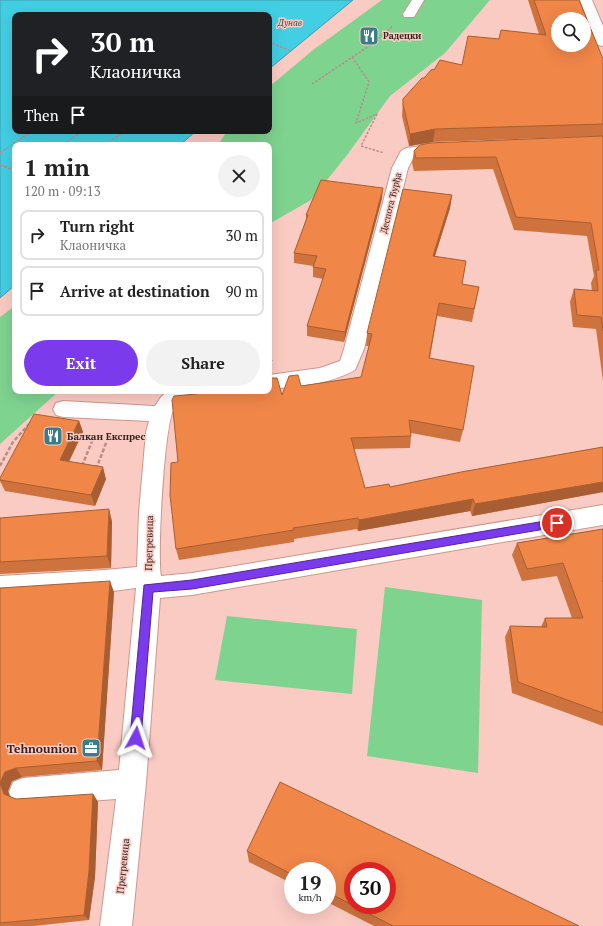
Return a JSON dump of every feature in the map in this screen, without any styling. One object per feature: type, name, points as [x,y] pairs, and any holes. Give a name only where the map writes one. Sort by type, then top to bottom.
[{"type":"street","points":[[410,14],[418,0]]},
{"type":"street","points":[[586,0],[603,42]]},
{"type":"street","name":"Деспота Ђурђа","points":[[272,382],[333,372],[348,365],[354,349],[400,168],[407,154],[412,151],[456,147]]},
{"type":"street","points":[[62,409],[108,419],[165,408],[176,396],[183,394]]},
{"type":"street","name":"Прегревица","points":[[116,926],[132,784],[148,582],[150,512],[157,432],[165,408]]},
{"type":"street","points":[[0,587],[105,581],[192,584],[603,515]]},
{"type":"street","points":[[23,792],[132,784]]},
{"type":"path","points":[[312,84],[352,57],[410,14]]},
{"type":"path","points":[[272,43],[291,50]]},
{"type":"path","points":[[352,57],[369,82],[356,122],[377,114],[360,146]]},
{"type":"path","points":[[16,142],[28,134]]},
{"type":"path","points":[[67,142],[78,134]]},
{"type":"path","points":[[110,142],[120,134]]},
{"type":"path","points":[[0,153],[12,145]]},
{"type":"path","points":[[0,165],[12,169]]},
{"type":"path","points":[[0,466],[13,442],[33,419]]},
{"type":"path","points":[[108,419],[96,469],[82,467],[108,419]]},
{"type":"green space","points":[[382,0],[490,0],[445,53],[390,96],[347,155],[311,200],[272,222],[272,142],[220,142],[225,134],[272,134],[272,84],[313,50]]},
{"type":"green space","points":[[12,308],[12,394],[56,394],[0,444],[0,317]]},
{"type":"green space","points":[[385,587],[482,600],[478,773],[367,756]]},
{"type":"green space","points":[[227,616],[357,629],[352,694],[215,680]]},
{"type":"water","name":"Дунав","points":[[0,0],[353,0],[272,67],[272,12],[12,12],[12,134],[193,134],[183,142],[12,142],[12,288],[0,298]]},
{"type":"building","points":[[534,0],[579,0],[584,12],[551,12],[551,52],[591,52],[591,30],[603,59],[603,124],[435,129],[410,134],[403,99],[422,78],[424,78],[432,69],[434,70],[440,60],[462,65],[468,36],[499,39],[501,30],[546,35]]},
{"type":"building","points":[[603,136],[603,331],[601,317],[577,315],[574,289],[598,291],[596,270],[599,270],[591,223],[516,217],[496,157],[416,158],[414,151],[420,145],[430,143]]},
{"type":"building","points":[[321,180],[383,188],[345,332],[307,326],[326,269],[313,267],[317,256],[294,253],[308,215],[306,215]]},
{"type":"building","points":[[403,189],[452,195],[433,256],[466,261],[462,284],[479,287],[474,309],[439,303],[429,358],[474,366],[463,430],[409,420],[411,436],[351,438],[365,488],[389,484],[390,487],[461,472],[603,447],[603,482],[475,504],[473,499],[359,520],[358,518],[293,528],[294,530],[176,549],[170,495],[171,463],[178,462],[172,400],[174,396],[197,394],[272,394],[272,378],[277,378],[282,395],[289,376],[298,375],[301,386],[361,377],[372,334],[367,333]]},
{"type":"building","points":[[34,414],[79,421],[60,460],[103,467],[91,495],[0,480]]},
{"type":"building","points":[[109,509],[107,556],[0,562],[0,518]]},
{"type":"building","points":[[603,529],[603,713],[518,682],[510,626],[547,627],[545,618],[583,618],[563,563],[527,569],[517,543]]},
{"type":"building","points":[[110,581],[97,761],[16,768],[5,772],[0,783],[0,588]]},
{"type":"building","points":[[280,782],[579,926],[393,926],[370,914],[396,914],[396,862],[344,862],[344,901],[336,897],[336,862],[284,862],[284,870],[247,851]]},
{"type":"building","points":[[0,783],[4,794],[16,799],[93,794],[89,871],[84,915],[0,923]]},
{"type":"place","name":"Радецки","points":[[369,36]]},
{"type":"place","name":"Балкан Експрес","points":[[53,436]]},
{"type":"place","name":"Tehnounion","points":[[91,748]]},
{"type":"route","points":[[136,738],[148,588],[192,584],[557,523]]}]
